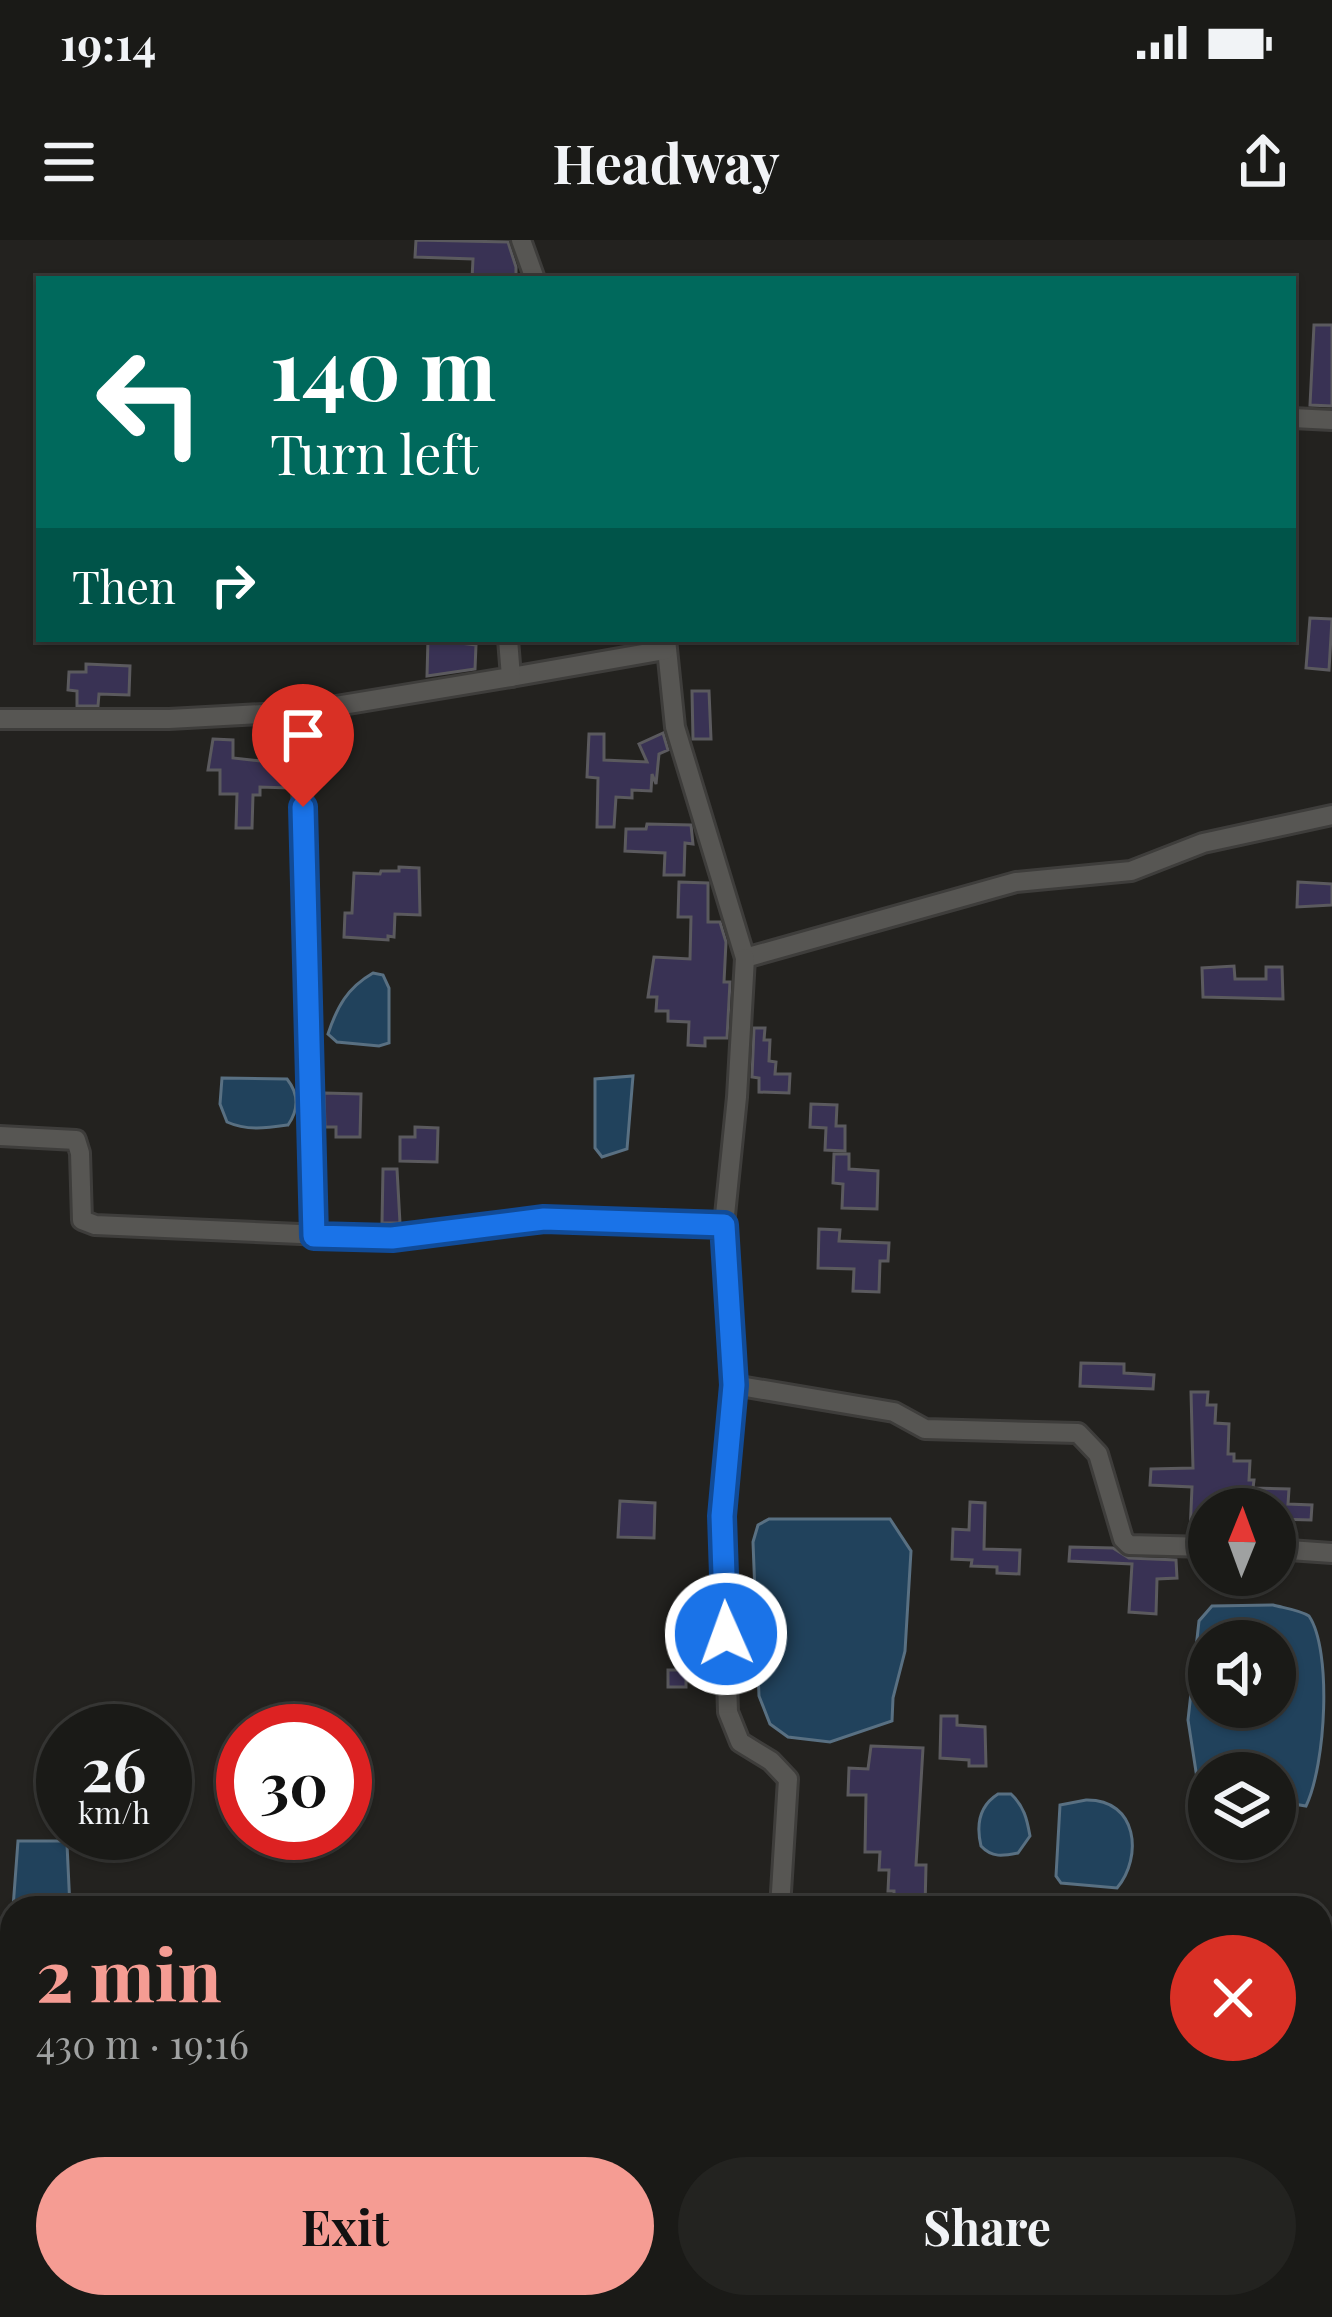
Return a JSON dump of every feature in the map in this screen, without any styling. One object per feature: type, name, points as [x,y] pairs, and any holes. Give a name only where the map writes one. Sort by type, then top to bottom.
[{"type":"street","points":[[521,240],[534,276]]},
{"type":"street","points":[[1296,418],[1332,420]]},
{"type":"street","points":[[508,642],[511,677]]},
{"type":"street","points":[[0,718],[300,712],[511,677],[665,645],[675,727],[745,958],[724,1225],[734,1385],[722,1516],[728,1712],[740,1742],[788,1779],[781,1896]]},
{"type":"street","points":[[300,712],[314,1236]]},
{"type":"street","points":[[745,958],[1016,882],[1131,871],[1203,843],[1332,815]]},
{"type":"street","points":[[0,1136],[76,1140],[82,1220],[95,1226],[392,1238],[544,1219],[724,1225]]},
{"type":"street","points":[[734,1385],[895,1412],[925,1430],[1078,1433],[1098,1454],[1123,1539],[1129,1545],[1188,1546]]},
{"type":"street","points":[[1296,1550],[1332,1553]]},
{"type":"water","points":[[373,973],[383,975],[389,988],[389,1043],[337,1042],[328,1034],[339,1007]]},
{"type":"water","points":[[633,1076],[627,1149],[602,1157],[595,1148],[595,1079]]},
{"type":"water","points":[[222,1078],[287,1079],[296,1102],[288,1125],[250,1128],[227,1122],[220,1104]]},
{"type":"water","points":[[769,1519],[890,1519],[911,1551],[905,1651],[892,1721],[830,1742],[788,1737],[770,1724],[759,1696],[753,1542],[758,1525]]},
{"type":"water","points":[[1273,1605],[1309,1616],[1321,1654],[1324,1708],[1318,1763],[1306,1806],[1296,1804],[1296,1752],[1193,1752],[1189,1728],[1296,1728],[1296,1620],[1200,1620],[1212,1606]]},
{"type":"water","points":[[998,1794],[1011,1794],[1026,1818],[1030,1836],[1018,1853],[998,1855],[981,1846],[980,1817]]},
{"type":"water","points":[[1086,1800],[1116,1809],[1131,1832],[1130,1861],[1117,1888],[1061,1883],[1056,1876],[1060,1805]]},
{"type":"water","points":[[18,1841],[36,1841],[36,1860],[68,1860],[69,1896],[14,1896]]},
{"type":"building","points":[[416,240],[508,242],[516,276],[472,276],[473,259],[415,257]]},
{"type":"building","points":[[1314,325],[1332,325],[1332,406],[1310,405]]},
{"type":"building","points":[[1310,618],[1332,619],[1329,670],[1306,668]]},
{"type":"building","points":[[428,642],[476,645],[475,669],[427,676]]},
{"type":"building","points":[[86,664],[130,666],[129,695],[99,694],[98,706],[77,706],[77,691],[68,690],[69,672],[86,672]]},
{"type":"building","points":[[692,691],[709,691],[711,739],[693,739]]},
{"type":"building","points":[[663,733],[668,750],[659,754],[656,784],[652,774],[651,791],[632,790],[632,798],[616,797],[614,827],[597,827],[598,778],[587,777],[589,734],[604,734],[604,760],[647,762],[639,744]]},
{"type":"building","points":[[213,739],[233,740],[233,758],[288,764],[289,788],[260,787],[260,795],[253,795],[252,828],[236,828],[237,794],[220,794],[220,770],[208,770]]},
{"type":"building","points":[[647,824],[691,825],[693,844],[685,843],[684,875],[664,875],[665,853],[625,851],[626,829],[646,829]]},
{"type":"building","points":[[399,867],[419,868],[420,915],[395,914],[394,937],[388,940],[344,937],[345,913],[352,913],[354,873],[380,874],[399,871]]},
{"type":"building","points":[[679,882],[708,883],[708,922],[720,922],[726,942],[727,1038],[705,1038],[705,1046],[688,1045],[689,1022],[668,1021],[668,1011],[656,1011],[657,997],[648,997],[654,957],[690,959],[691,917],[678,917]]},
{"type":"building","points":[[1298,882],[1332,884],[1332,905],[1297,907]]},
{"type":"building","points":[[1234,966],[1235,979],[1266,979],[1266,967],[1282,967],[1283,999],[1203,997],[1202,968]]},
{"type":"building","points":[[754,1028],[765,1028],[775,1074],[790,1074],[789,1093],[759,1092],[759,1078],[752,1077]]},
{"type":"building","points":[[324,1093],[361,1094],[360,1137],[336,1137],[336,1127],[325,1127]]},
{"type":"building","points":[[811,1104],[837,1105],[836,1126],[845,1126],[845,1151],[825,1150],[826,1128],[810,1127]]},
{"type":"building","points":[[415,1127],[438,1128],[437,1162],[400,1161],[400,1137],[415,1137]]},
{"type":"building","points":[[834,1154],[849,1154],[849,1169],[878,1171],[877,1209],[842,1208],[843,1184],[833,1183]]},
{"type":"building","points":[[383,1169],[397,1169],[400,1223],[382,1223]]},
{"type":"building","points":[[819,1229],[840,1230],[839,1241],[889,1243],[888,1261],[880,1261],[879,1292],[853,1291],[854,1269],[818,1268]]},
{"type":"building","points":[[1081,1363],[1124,1364],[1124,1373],[1154,1375],[1153,1389],[1080,1386]]},
{"type":"building","points":[[1191,1392],[1208,1392],[1207,1405],[1216,1405],[1215,1423],[1229,1424],[1228,1454],[1234,1454],[1234,1461],[1250,1461],[1253,1488],[1150,1485],[1151,1469],[1193,1468]]},
{"type":"building","points":[[620,1501],[655,1503],[654,1538],[618,1537]]},
{"type":"building","points":[[970,1502],[985,1503],[984,1549],[1020,1550],[1019,1574],[997,1573],[997,1567],[952,1559],[953,1529],[969,1530]]},
{"type":"building","points":[[1296,1504],[1312,1505],[1311,1520],[1296,1520]]},
{"type":"building","points":[[1070,1547],[1113,1548],[1129,1558],[1176,1560],[1177,1578],[1157,1579],[1156,1614],[1129,1612],[1132,1564],[1069,1561]]},
{"type":"building","points":[[678,1624],[704,1625],[704,1635],[712,1636],[711,1681],[686,1680],[686,1687],[668,1687],[668,1670],[676,1670]]},
{"type":"building","points":[[941,1716],[957,1716],[957,1725],[985,1727],[986,1766],[940,1758]]},
{"type":"building","points":[[871,1746],[923,1748],[916,1865],[926,1865],[925,1896],[894,1896],[894,1891],[888,1891],[889,1870],[879,1870],[880,1852],[865,1852],[866,1795],[848,1795],[849,1768],[868,1769]]},
{"type":"route","points":[[303,807],[314,1236],[392,1238],[544,1219],[724,1225],[734,1385],[722,1516],[726,1634]]}]
